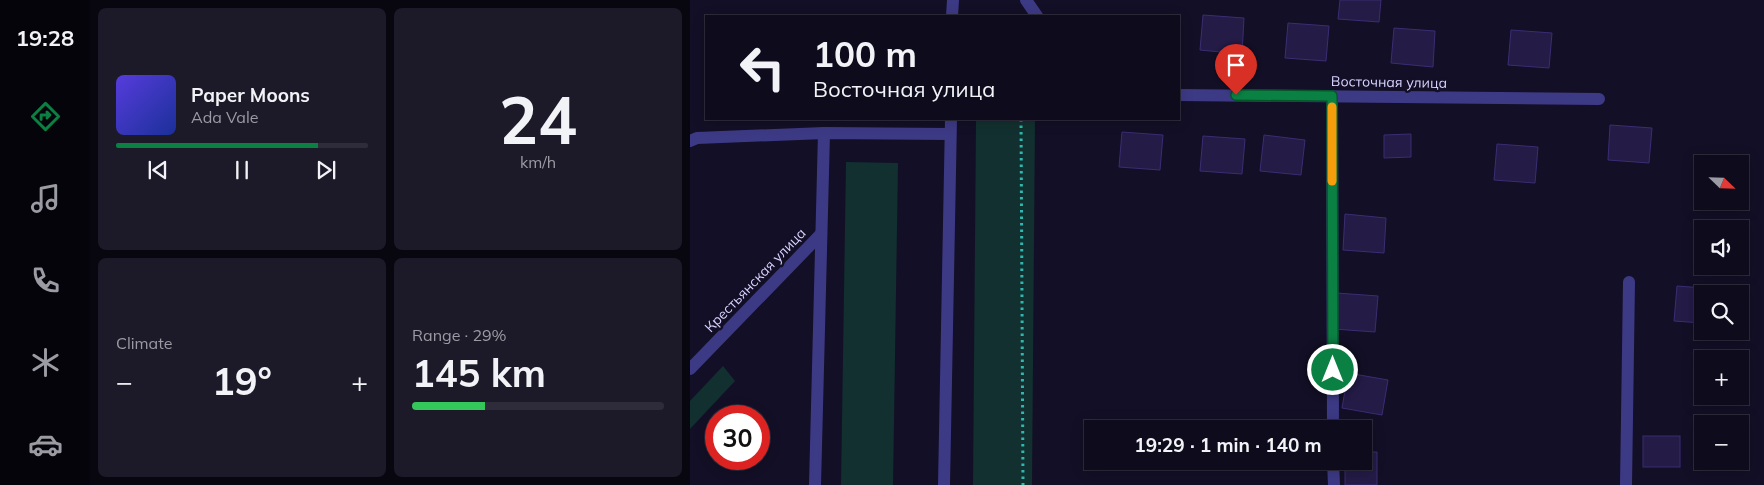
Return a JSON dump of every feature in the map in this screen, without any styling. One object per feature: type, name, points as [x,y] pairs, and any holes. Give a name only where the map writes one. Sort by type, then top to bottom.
[{"type":"street","points":[[952,15],[953,0]]},
{"type":"street","points":[[1026,0],[1036,15]]},
{"type":"street","name":"Восточная улица","points":[[1180,95],[1599,99]]},
{"type":"street","points":[[1332,96],[1333,420]]},
{"type":"street","points":[[944,485],[951,120]]},
{"type":"street","points":[[690,141],[697,138],[824,133],[950,134]]},
{"type":"street","points":[[815,485],[824,133]]},
{"type":"street","name":"Крестьянская улица","points":[[690,368],[821,234]]},
{"type":"street","points":[[1626,485],[1629,282]]},
{"type":"street","points":[[1333,470],[1334,485]]},
{"type":"path","points":[[1021,120],[1023,485]]},
{"type":"green space","points":[[976,120],[1035,120],[1032,485],[973,485]]},
{"type":"green space","points":[[846,162],[898,163],[893,485],[841,485]]},
{"type":"green space","points":[[723,366],[735,381],[712,405],[705,405],[705,413],[690,429],[690,401]]},
{"type":"building","points":[[1340,0],[1381,0],[1379,22],[1338,19]]},
{"type":"building","points":[[1203,15],[1244,18],[1242,54],[1200,50]]},
{"type":"building","points":[[1288,23],[1329,26],[1326,61],[1285,58]]},
{"type":"building","points":[[1394,28],[1435,31],[1433,67],[1391,63]]},
{"type":"building","points":[[1511,30],[1552,33],[1549,68],[1508,65]]},
{"type":"building","points":[[1610,125],[1652,128],[1649,163],[1608,160]]},
{"type":"building","points":[[1122,132],[1163,135],[1160,170],[1119,167]]},
{"type":"building","points":[[1411,134],[1411,157],[1384,158],[1384,135]]},
{"type":"building","points":[[1264,135],[1305,140],[1301,175],[1260,171]]},
{"type":"building","points":[[1203,136],[1245,139],[1242,174],[1200,171]]},
{"type":"building","points":[[1497,144],[1538,147],[1535,183],[1494,180]]},
{"type":"building","points":[[1345,214],[1386,218],[1384,253],[1343,250]]},
{"type":"building","points":[[1677,286],[1694,287],[1694,322],[1674,321]]},
{"type":"building","points":[[1337,293],[1378,296],[1375,332],[1334,329]]},
{"type":"building","points":[[1348,373],[1388,380],[1382,415],[1342,408]]},
{"type":"building","points":[[1643,436],[1680,436],[1680,467],[1643,467]]},
{"type":"building","points":[[1372,452],[1377,452],[1377,485],[1345,485],[1345,470],[1372,470]]},
{"type":"slow traffic","points":[[1332,107],[1332,181]]},
{"type":"route","points":[[1236,95],[1332,96],[1333,370]]}]
